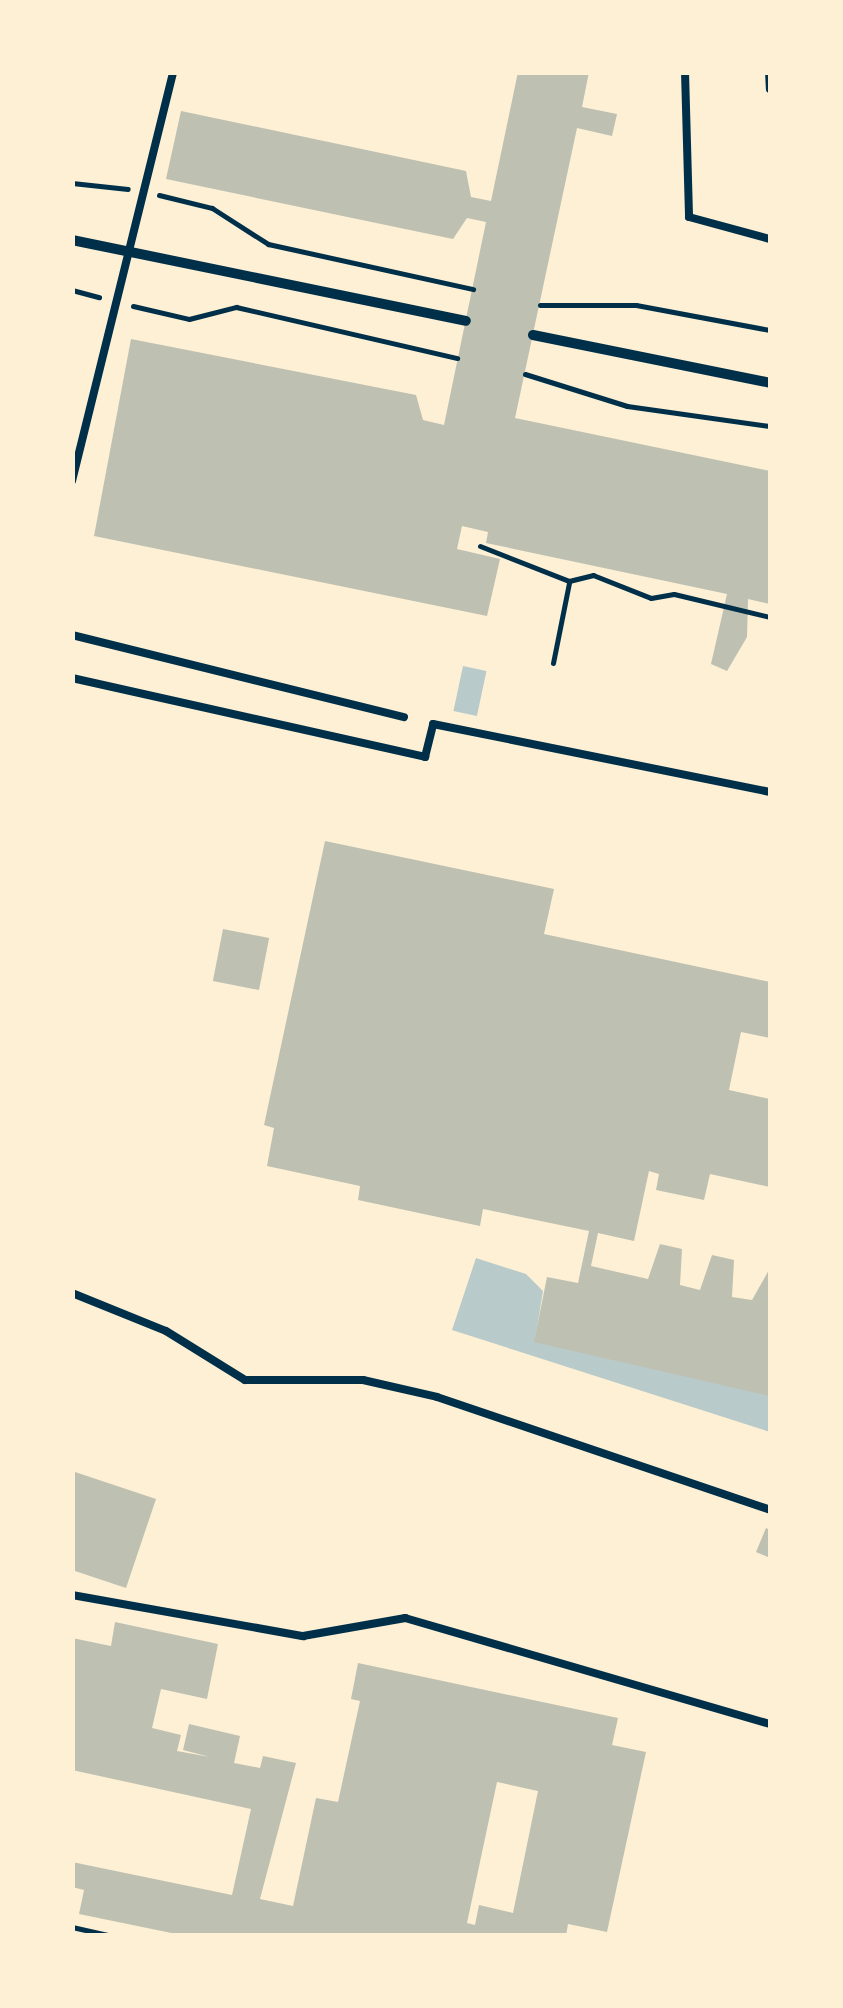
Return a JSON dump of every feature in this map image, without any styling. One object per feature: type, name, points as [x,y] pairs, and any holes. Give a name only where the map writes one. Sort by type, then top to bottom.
[{"type":"street","points":[[72,240],[466,321]]},
{"type":"street","points":[[533,334],[770,383]]},
{"type":"lane","points":[[72,481],[120,302],[173,72]]},
{"type":"lane","points":[[684,72],[689,218],[770,239]]},
{"type":"lane","points":[[769,72],[770,89]]},
{"type":"lane","points":[[72,635],[404,718]]},
{"type":"lane","points":[[72,678],[425,757],[433,724],[770,792]]},
{"type":"lane","points":[[72,1293],[166,1331],[245,1380],[363,1380],[438,1398],[770,1510]]},
{"type":"lane","points":[[72,1595],[303,1636],[405,1618],[770,1724]]},
{"type":"path","points":[[72,183],[145,191],[212,208],[268,244],[472,288]]},
{"type":"path","points":[[72,290],[189,319],[236,307],[458,358]]},
{"type":"path","points":[[540,305],[636,306],[770,330]]},
{"type":"path","points":[[525,374],[574,385],[627,406],[770,426]]},
{"type":"path","points":[[480,546],[569,582],[593,576],[651,598],[674,594],[770,617]]},
{"type":"path","points":[[553,663],[569,582]]},
{"type":"path","points":[[72,1926],[112,1936]]},
{"type":"shaded area","points":[[463,666],[486,671],[477,716],[453,711]]},
{"type":"shaded area","points":[[476,1258],[526,1274],[543,1291],[535,1340],[770,1390],[770,1432],[452,1330]]},
{"type":"building","points":[[518,72],[589,72],[582,107],[617,114],[612,136],[577,128],[515,418],[770,471],[770,604],[748,599],[747,637],[727,671],[711,664],[727,594],[486,543],[488,532],[462,526],[457,549],[500,559],[487,616],[94,536],[131,339],[416,395],[423,420],[444,425],[486,222],[467,218],[453,239],[166,179],[181,111],[466,171],[471,197],[491,201]]},
{"type":"building","points":[[325,841],[554,889],[544,934],[770,982],[770,1038],[741,1032],[729,1090],[770,1099],[770,1187],[710,1174],[704,1200],[656,1190],[659,1174],[649,1171],[634,1241],[598,1233],[591,1266],[648,1279],[660,1244],[682,1249],[680,1285],[700,1290],[712,1255],[734,1260],[732,1297],[752,1300],[770,1268],[770,1396],[534,1342],[547,1277],[578,1283],[589,1231],[483,1209],[480,1226],[358,1200],[360,1186],[267,1166],[274,1128],[264,1125]]},
{"type":"building","points":[[223,929],[269,938],[259,990],[213,981]]},
{"type":"building","points":[[72,1471],[156,1499],[126,1588],[72,1570]]},
{"type":"building","points":[[766,1528],[770,1530],[770,1558],[756,1552]]},
{"type":"building","points":[[115,1622],[218,1644],[207,1699],[161,1689],[152,1728],[181,1735],[177,1751],[210,1757],[183,1750],[189,1724],[240,1736],[234,1763],[260,1768],[263,1756],[296,1763],[260,1899],[293,1906],[316,1798],[338,1802],[360,1701],[351,1699],[358,1663],[618,1718],[612,1745],[646,1752],[607,1932],[568,1924],[566,1936],[186,1936],[79,1914],[84,1890],[72,1887],[72,1862],[232,1895],[251,1809],[72,1770],[72,1638],[111,1646]],"holes":[[[497,1782],[538,1791],[513,1913],[479,1905],[475,1925],[467,1923]]]}]
